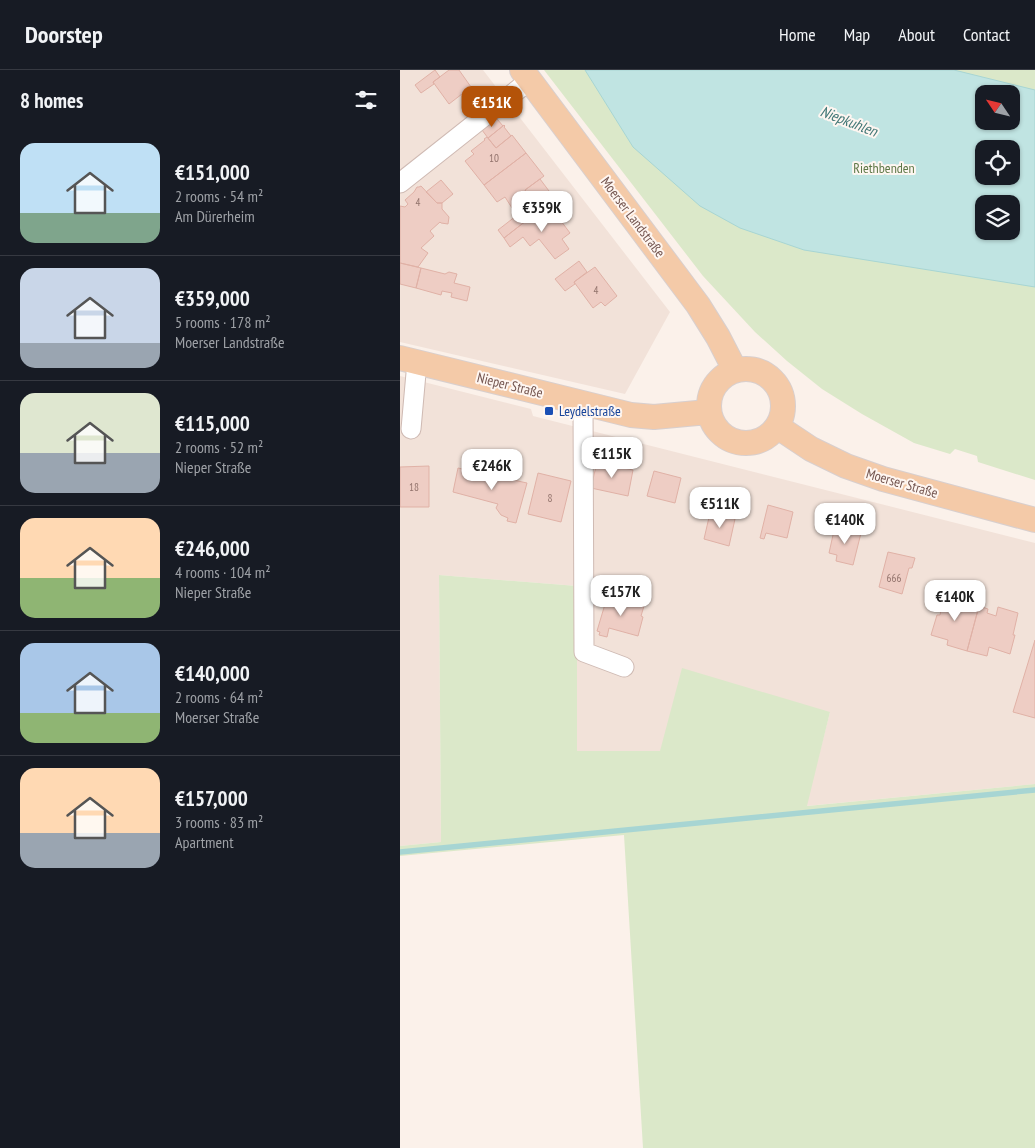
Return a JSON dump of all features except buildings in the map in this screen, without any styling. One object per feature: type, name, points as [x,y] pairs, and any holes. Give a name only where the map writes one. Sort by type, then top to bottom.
[{"type":"main road","name":"Moerser Landstraße","points":[[526,75],[698,305],[718,337],[735,370]]},
{"type":"main road","name":"Nieper Straße","points":[[408,360],[631,415],[654,417],[708,412]]},
{"type":"main road","points":[[748,368],[762,372],[774,381],[782,395],[784,411],[778,427],[766,438],[752,444],[738,444],[725,438],[714,426],[708,412],[709,399],[715,385],[723,376],[735,370],[748,368]]},
{"type":"main road","name":"Moerser Straße","points":[[778,427],[811,449],[846,466],[884,479],[1035,520]]},
{"type":"street","points":[[400,183],[526,75]]},
{"type":"street","points":[[408,360],[411,429]]},
{"type":"street","points":[[583,403],[584,652],[624,667]]},
{"type":"shaded area","points":[[400,70],[483,70],[670,312],[625,394],[400,342]]},
{"type":"shaded area","points":[[400,376],[531,409],[533,416],[1035,543],[1035,784],[806,806],[830,712],[660,751],[576,751],[577,586],[439,575],[441,842],[400,846]]},
{"type":"green space","points":[[544,70],[1035,70],[1035,480],[978,462],[977,456],[955,449],[950,454],[914,443],[822,389],[755,332],[703,276]]},
{"type":"green space","points":[[439,575],[577,586],[577,751],[660,751],[682,668],[830,712],[807,806],[1035,784],[1035,1148],[643,1148],[624,835],[400,856],[400,846],[441,842]]},
{"type":"water","name":"Riethbenden","points":[[585,70],[954,70],[1015,85],[975,85],[975,130],[1020,130],[1020,86],[1035,90],[1035,287],[804,250],[740,228],[700,206],[633,147]]},
{"type":"waterway","points":[[400,852],[1035,790]]},
{"type":"place","name":"Leydelstraße","points":[[549,411]]},
{"type":"water label","name":"Niepkuhlen","points":[[849,121]]}]
